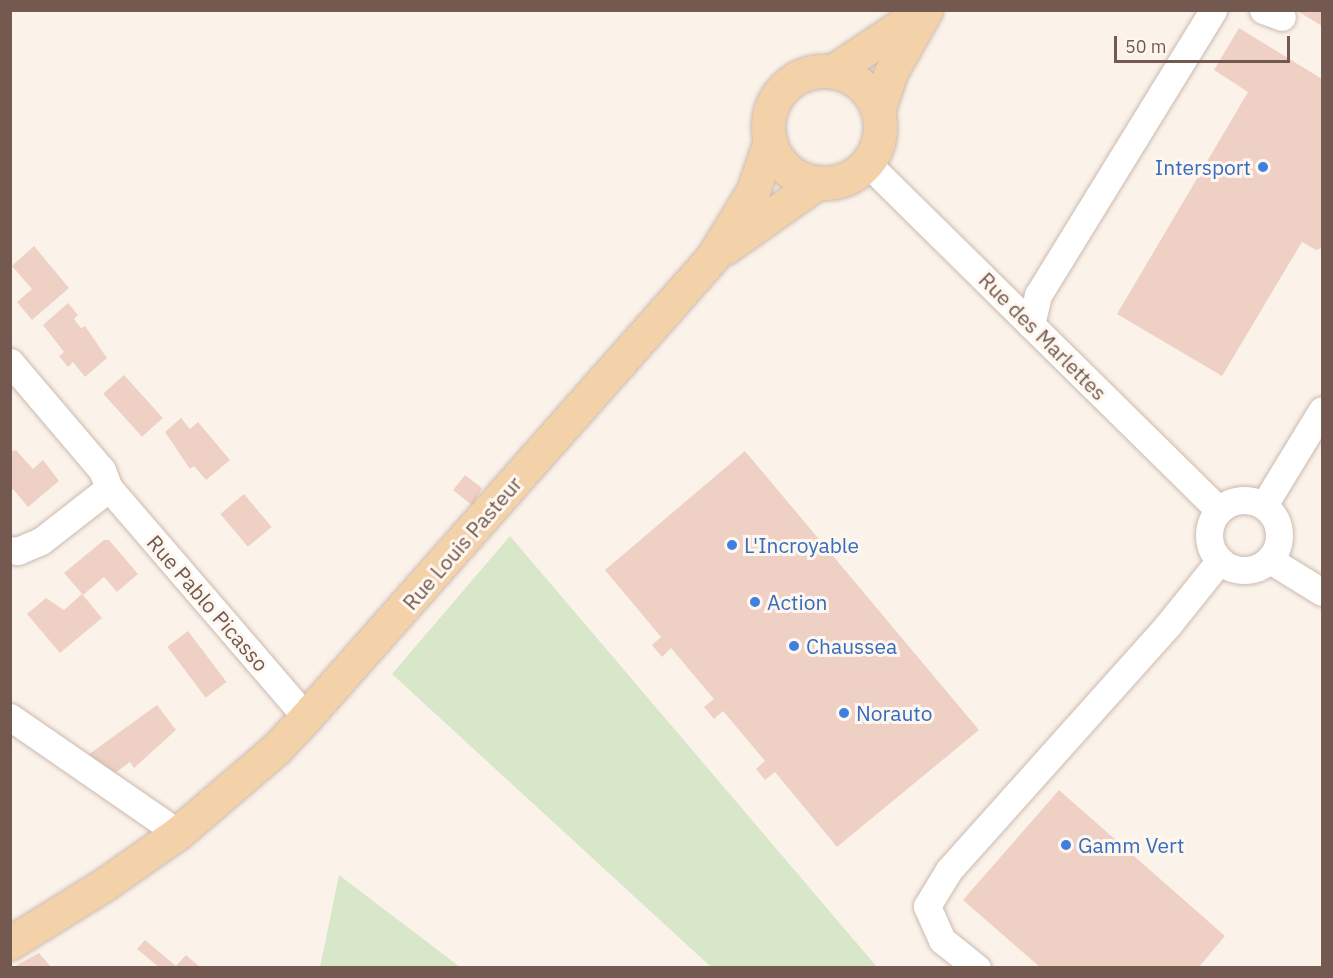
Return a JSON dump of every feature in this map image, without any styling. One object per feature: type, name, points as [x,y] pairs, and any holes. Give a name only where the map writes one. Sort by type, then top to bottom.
[{"type":"main road","points":[[833,71],[925,10]]},
{"type":"main road","points":[[878,111],[861,84],[833,71],[815,71],[797,77],[782,89],[772,104],[770,141],[787,169],[817,183],[836,182],[853,175],[867,163],[879,138],[878,111],[891,72],[925,10]]},
{"type":"main road","name":"Rue Louis Pasteur","points":[[10,943],[105,884],[188,824],[276,749],[712,258],[753,191],[770,141]]},
{"type":"main road","name":"Rue Louis Pasteur","points":[[712,258],[817,183]]},
{"type":"street","points":[[1031,325],[1038,295],[1213,10]]},
{"type":"street","name":"Rue des Marlettes","points":[[867,163],[1219,510]]},
{"type":"street","points":[[1008,302],[1038,295]]},
{"type":"street","name":"Rue Pablo Picasso","points":[[10,362],[102,470],[109,488],[306,717]]},
{"type":"street","points":[[1264,505],[1323,410]]},
{"type":"street","points":[[10,550],[18,551],[41,542],[109,488]]},
{"type":"street","points":[[1240,499],[1264,505],[1273,514],[1280,537],[1270,560],[1251,570],[1229,567],[1213,551],[1209,530],[1219,510],[1240,499]]},
{"type":"street","points":[[976,968],[942,940],[927,906],[949,870],[1168,625],[1220,560]]},
{"type":"street","points":[[1270,560],[1323,592]]},
{"type":"street","points":[[10,717],[188,824]]},
{"type":"green space","points":[[510,536],[877,967],[711,967],[392,674]]},
{"type":"green space","points":[[339,875],[460,967],[320,967]]},
{"type":"building","points":[[1300,10],[1322,10],[1322,26],[1299,12]]},
{"type":"building","name":"Intersport","points":[[1239,28],[1322,79],[1322,248],[1316,250],[1302,242],[1222,376],[1117,314],[1248,92],[1214,70]]},
{"type":"building","points":[[34,246],[69,288],[32,320],[17,302],[32,289],[12,266]]},
{"type":"building","points":[[68,303],[78,315],[74,319],[81,328],[85,326],[107,358],[85,377],[73,362],[68,367],[59,356],[64,352],[43,325]]},
{"type":"building","points":[[124,375],[163,418],[142,437],[103,394]]},
{"type":"building","points":[[181,418],[190,429],[198,422],[230,460],[206,480],[194,466],[190,469],[165,432]]},
{"type":"building","points":[[16,450],[33,469],[43,460],[59,481],[28,507],[13,489],[10,491],[10,452]]},
{"type":"building","points":[[745,451],[979,730],[837,847],[775,772],[765,780],[756,769],[765,761],[723,711],[714,719],[704,707],[714,699],[671,648],[662,657],[652,645],[661,637],[605,570]]},
{"type":"building","points":[[465,475],[482,488],[473,506],[453,490]]},
{"type":"building","points":[[244,494],[272,527],[248,547],[220,514]]},
{"type":"building","points":[[104,540],[109,540],[138,574],[117,592],[104,577],[83,595],[64,573]]},
{"type":"building","points":[[82,594],[102,618],[60,653],[27,614],[46,598],[64,610]]},
{"type":"building","points":[[188,631],[227,682],[206,698],[167,647]]},
{"type":"building","points":[[157,705],[176,730],[134,768],[130,762],[115,773],[88,755]]},
{"type":"building","name":"Gamm Vert","points":[[1059,790],[1225,936],[1198,968],[1041,968],[963,900]]},
{"type":"building","points":[[145,940],[176,966],[186,955],[201,968],[160,968],[137,949]]},
{"type":"building","points":[[39,953],[52,968],[13,968],[19,964]]},
{"type":"place","name":"Intersport","points":[[1263,167]]},
{"type":"place","name":"L'Incroyable","points":[[732,545]]},
{"type":"place","name":"Action","points":[[755,602]]},
{"type":"place","name":"Chaussea","points":[[794,646]]},
{"type":"place","name":"Norauto","points":[[844,713]]},
{"type":"place","name":"Gamm Vert","points":[[1066,845]]}]
